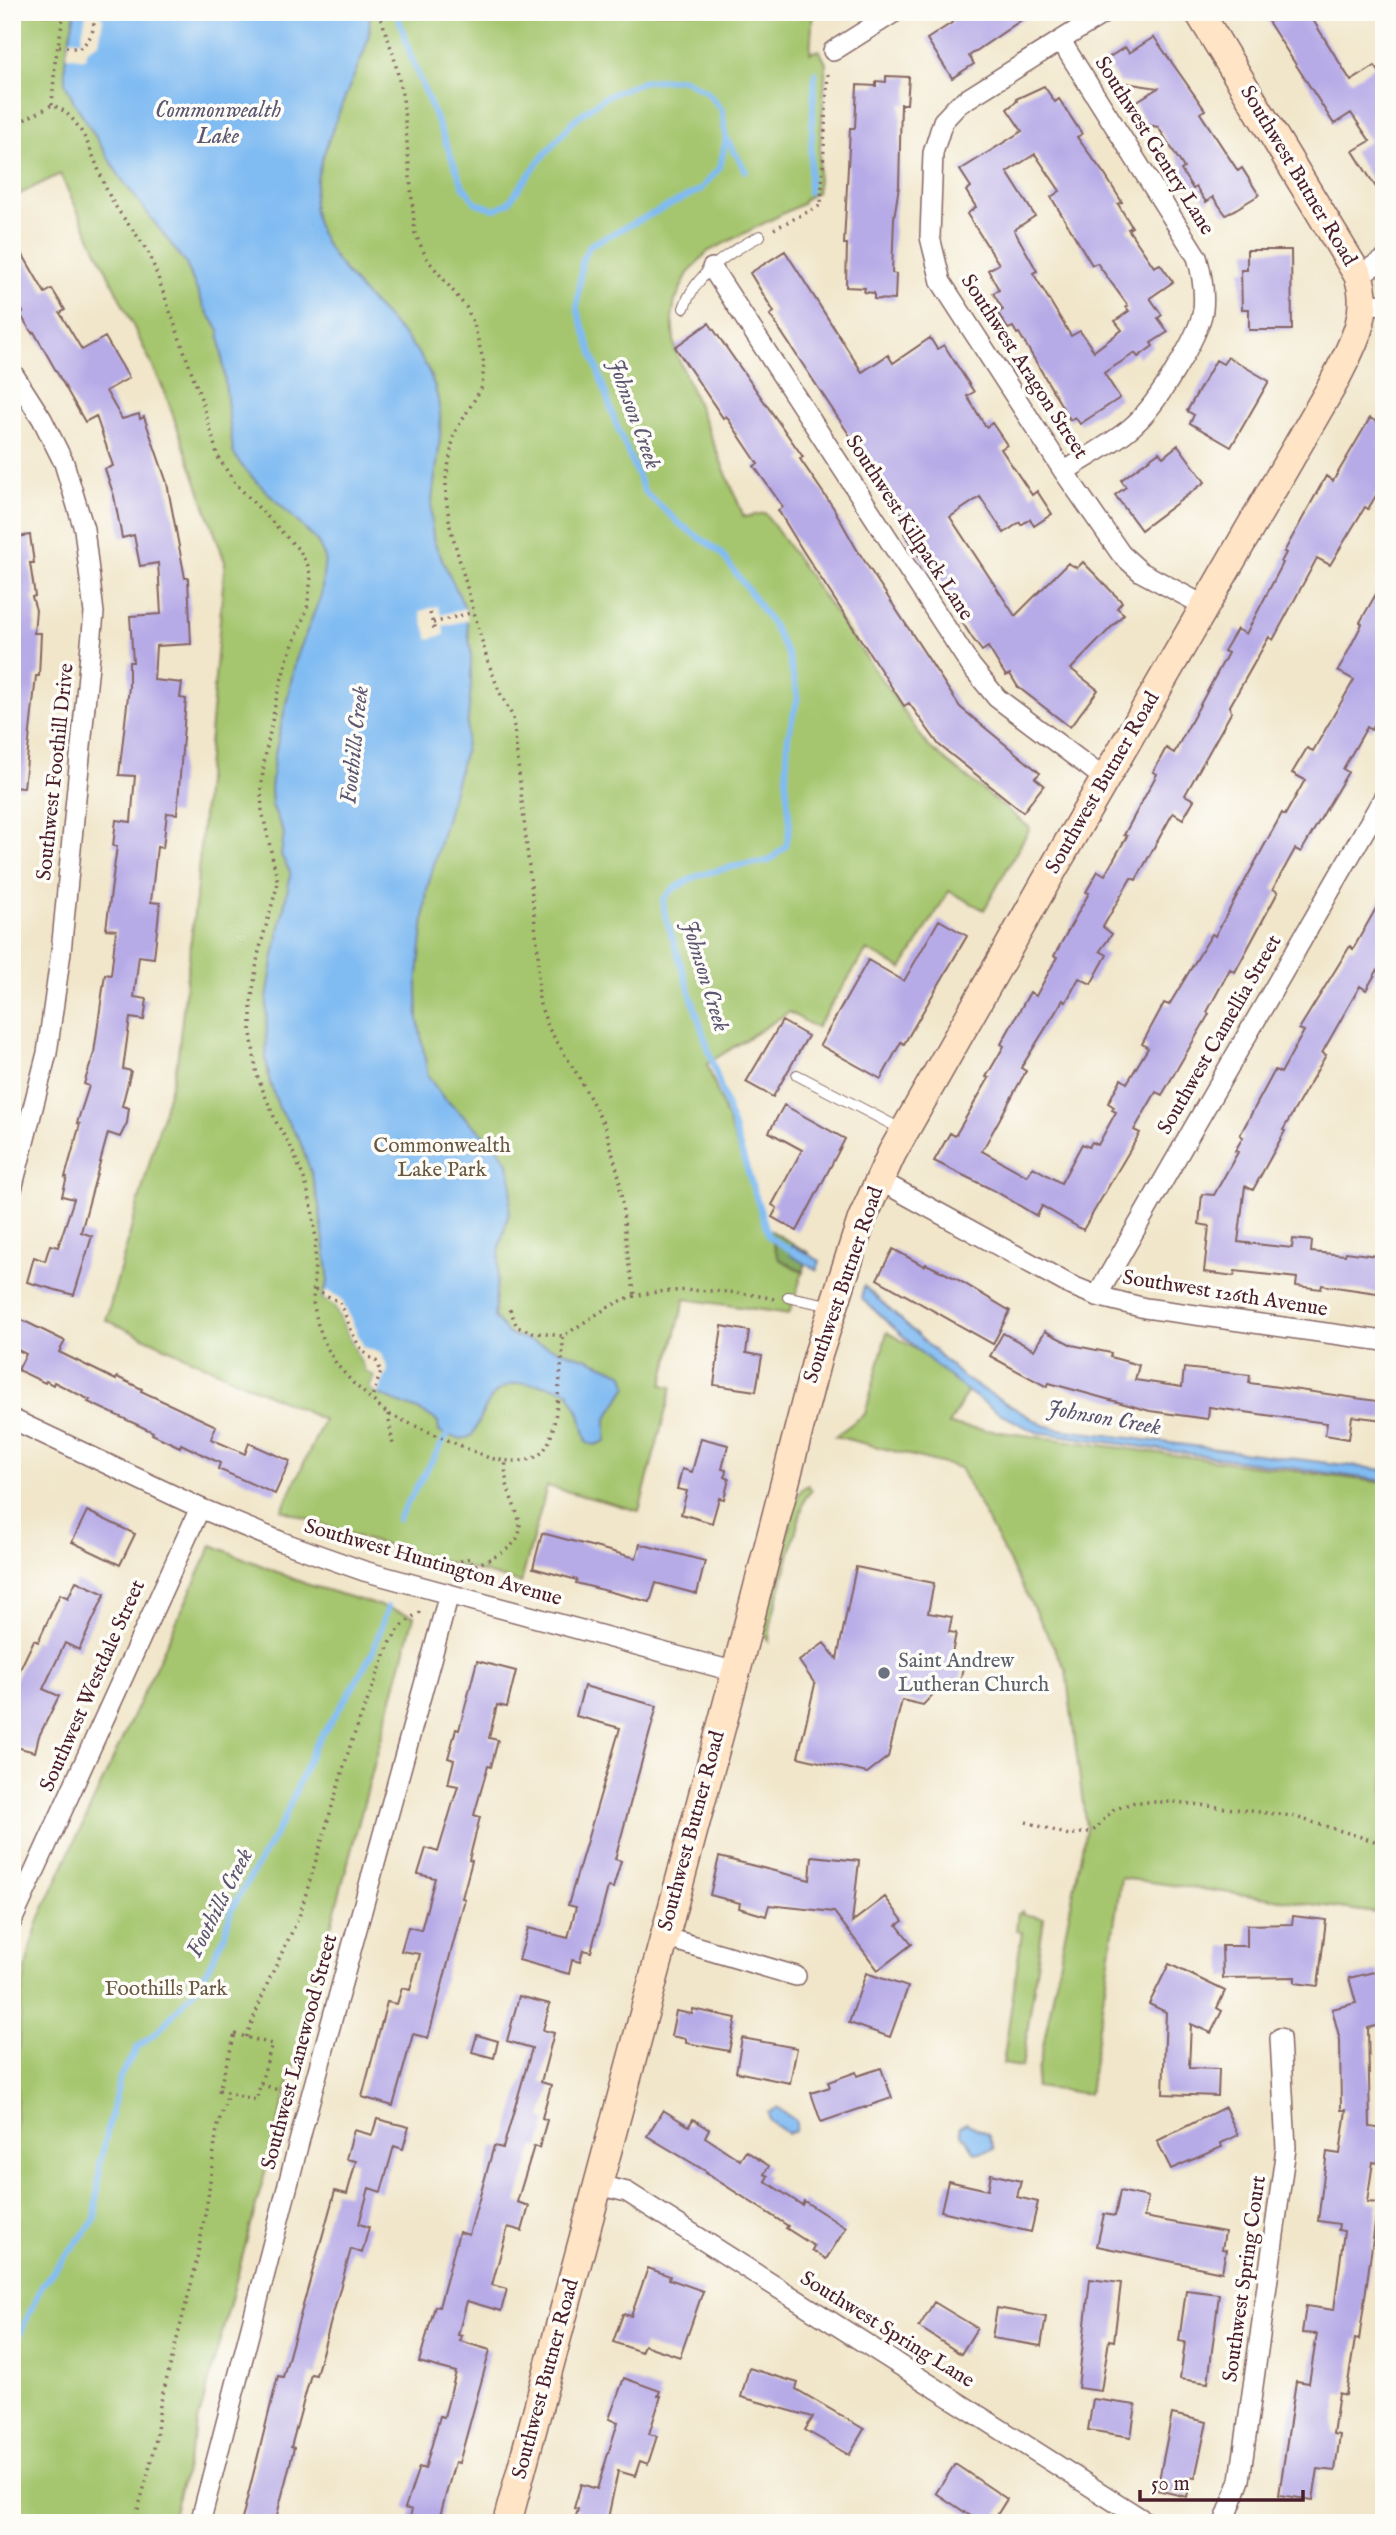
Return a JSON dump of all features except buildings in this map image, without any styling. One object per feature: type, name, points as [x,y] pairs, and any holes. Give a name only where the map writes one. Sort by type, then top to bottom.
[{"type":"street","points":[[833,51],[895,12]]},
{"type":"street","name":"Southwest Aragon Street","points":[[1106,12],[959,104],[943,121],[933,153],[930,237],[941,282],[1064,472],[1121,554],[1141,572],[1205,606]]},
{"type":"street","name":"Southwest Butner Road","points":[[507,2523],[736,1672],[818,1355],[862,1219],[905,1131],[1332,386],[1374,304],[1199,12]]},
{"type":"street","name":"Southwest Gentry Lane","points":[[1061,41],[1197,257],[1204,296],[1202,313],[1193,336],[1148,411],[1133,426],[1064,472]]},
{"type":"street","points":[[1358,275],[1384,261]]},
{"type":"street","name":"Southwest Killpack Lane","points":[[712,268],[971,666],[997,698],[1105,779]]},
{"type":"street","name":"Southwest Foothill Drive","points":[[12,372],[42,419],[64,463],[84,529],[94,613],[79,774],[47,1053],[12,1189]]},
{"type":"street","name":"Southwest Camellia Street","points":[[1097,1296],[1384,797]]},
{"type":"street","name":"Southwest 126th Avenue","points":[[879,1180],[1070,1285],[1097,1296],[1144,1308],[1384,1341]]},
{"type":"street","name":"Southwest Huntington Avenue","points":[[12,1419],[200,1508],[282,1542],[364,1571],[736,1672]]},
{"type":"street","name":"Southwest Westdale Street","points":[[12,1921],[200,1508]]},
{"type":"street","name":"Southwest Lanewood Street","points":[[200,2523],[310,2100],[449,1594]]},
{"type":"street","points":[[664,1937],[796,1976]]},
{"type":"street","name":"Southwest Spring Court","points":[[1224,2523],[1240,2480],[1286,2148],[1280,2038]]},
{"type":"street","name":"Southwest Spring Lane","points":[[598,2185],[627,2192],[1148,2523]]},
{"type":"lane","points":[[684,307],[690,293],[712,268],[740,246],[760,236]]},
{"type":"lane","points":[[797,1075],[905,1131]]},
{"type":"lane","points":[[789,1297],[834,1306]]},
{"type":"path","points":[[52,105],[64,12]]},
{"type":"path","points":[[59,46],[79,49],[91,38],[94,20],[91,12]]},
{"type":"path","points":[[379,12],[394,57],[403,98],[415,233],[427,259],[466,307],[484,364],[482,387],[454,434],[446,479],[450,526],[493,677],[513,717],[538,952],[539,1002],[549,1029],[607,1129],[619,1177],[635,1296]]},
{"type":"path","points":[[760,236],[821,205],[828,68],[833,51]]},
{"type":"path","points":[[12,126],[52,105]]},
{"type":"path","points":[[52,105],[71,116],[114,204],[145,245],[224,469],[300,551],[311,578],[307,609],[288,657],[277,695],[264,763],[262,810],[278,883],[258,955],[251,1004],[251,1033],[257,1076],[277,1124],[290,1145],[312,1208],[316,1240],[313,1302],[326,1346],[337,1365],[354,1384],[372,1397],[388,1414],[489,1458],[506,1461],[533,1458],[546,1448],[554,1427],[563,1336]]},
{"type":"path","points":[[430,612],[435,632]]},
{"type":"path","points":[[433,623],[474,612]]},
{"type":"path","points":[[315,1290],[340,1302],[361,1349],[366,1356],[376,1361],[381,1371],[372,1397]]},
{"type":"path","points":[[510,1309],[517,1327],[536,1333],[563,1336],[611,1306],[635,1296],[668,1292],[749,1293],[781,1302],[789,1297]]},
{"type":"path","points":[[388,1414],[393,1445]]},
{"type":"path","points":[[246,2037],[299,1917],[351,1743],[395,1633],[407,1620],[449,1594],[449,1565],[470,1558],[473,1566],[491,1559],[513,1543],[519,1532],[522,1522],[505,1480],[506,1461]]},
{"type":"path","points":[[1026,1822],[1069,1835],[1093,1831],[1112,1810],[1135,1802],[1176,1802],[1292,1816],[1384,1844]]},
{"type":"path","points":[[235,2034],[272,2044],[261,2084],[256,2101],[219,2090],[235,2034]]},
{"type":"path","points":[[261,2084],[310,2100]]},
{"type":"path","points":[[134,2523],[156,2439],[160,2404],[195,2269],[217,2127],[228,2093]]},
{"type":"green space","name":"Commonwealth Lake Park","points":[[12,12],[813,12],[810,53],[819,50],[826,63],[817,192],[802,204],[707,252],[688,273],[675,301],[672,318],[675,350],[744,517],[765,513],[928,746],[1030,828],[984,910],[949,891],[902,969],[867,950],[816,1028],[789,1012],[707,1064],[779,1259],[803,1272],[789,1314],[685,1299],[662,1385],[672,1387],[639,1511],[547,1486],[521,1583],[367,1540],[282,1510],[324,1420],[106,1320],[177,1063],[196,896],[225,562],[164,390],[60,174],[12,198]]},
{"type":"green space","points":[[768,1229],[809,1253],[803,1272],[779,1259]]},
{"type":"green space","points":[[887,1332],[972,1383],[949,1425],[1384,1483],[1384,1914],[1121,1878],[1089,2094],[1035,2087],[1086,1828],[1066,1670],[960,1468],[835,1436],[865,1414]]},
{"type":"green space","points":[[808,1485],[812,1490],[805,1498],[771,1622],[769,1641],[764,1635],[763,1627],[798,1495]]},
{"type":"green space","name":"Foothills Park","points":[[212,1545],[306,1584],[414,1616],[171,2523],[12,2523],[14,2163],[19,2034],[28,1958],[44,1908]]},
{"type":"green space","points":[[1022,1911],[1022,1914],[1044,1918],[1022,2067],[1003,2064],[1022,1932],[1016,1931],[1018,1913]]},
{"type":"water","name":"Commonwealth Lake","points":[[75,12],[370,12],[365,49],[324,152],[314,194],[314,210],[321,234],[334,256],[366,296],[410,342],[430,374],[440,418],[432,500],[434,542],[465,608],[471,651],[471,686],[465,750],[427,890],[417,985],[418,1019],[428,1076],[442,1096],[498,1148],[508,1163],[512,1182],[509,1213],[500,1246],[494,1317],[508,1334],[591,1360],[624,1374],[627,1386],[606,1420],[606,1441],[595,1445],[587,1443],[580,1414],[568,1391],[526,1383],[506,1387],[497,1392],[487,1404],[472,1435],[456,1438],[439,1432],[438,1422],[431,1417],[370,1389],[375,1376],[366,1371],[334,1305],[322,1298],[328,1281],[328,1271],[319,1205],[299,1139],[279,1108],[270,1083],[266,1060],[267,999],[290,878],[290,872],[281,855],[284,834],[272,805],[274,758],[296,659],[321,595],[325,558],[317,541],[254,479],[233,452],[219,330],[204,307],[186,264],[120,177],[65,82],[65,62]]},
{"type":"water","points":[[792,1245],[820,1261],[817,1270],[790,1255]]},
{"type":"water","points":[[864,1286],[964,1378],[1043,1425],[1384,1470],[1384,1481],[1037,1432],[988,1406],[922,1354],[861,1298]]},
{"type":"water","points":[[777,2108],[796,2121],[794,2132],[787,2133],[770,2121],[768,2113]]},
{"type":"water","points":[[966,2123],[988,2134],[994,2149],[975,2153],[961,2135],[960,2127]]},
{"type":"pier","points":[[79,12],[99,12],[103,19],[99,43],[87,50],[85,59],[66,56],[70,39],[81,40],[86,14]]},
{"type":"pier","points":[[438,606],[441,615],[465,608],[468,620],[443,626],[445,635],[428,639],[420,611]]},
{"type":"pier","points":[[326,1290],[341,1298],[364,1347],[380,1353],[385,1361],[388,1370],[378,1394],[370,1389],[375,1376],[366,1371],[334,1305],[322,1298]]},
{"type":"waterway","name":"Johnson Creek","points":[[397,12],[411,57],[463,186],[476,203],[495,209],[508,203],[575,119],[605,97],[644,81],[683,79],[707,92],[722,110],[726,138],[720,167],[700,190],[590,245],[582,260],[577,309],[616,424],[644,491],[680,524],[720,552],[747,588],[772,624],[788,655],[798,697],[788,736],[786,779],[790,826],[786,846],[769,861],[699,875],[673,889],[663,900],[665,915],[769,1237],[796,1253]]},
{"type":"waterway","points":[[809,192],[815,73]]},
{"type":"waterway","points":[[726,138],[746,171]]},
{"type":"waterway","name":"Foothills Creek","points":[[398,1519],[448,1429]]},
{"type":"waterway","name":"Foothills Creek","points":[[12,2352],[42,2285],[95,2220],[100,2163],[120,2077],[137,2048],[160,2029],[200,1984],[225,1934],[231,1910],[283,1821],[314,1747],[373,1651],[388,1607]]},
{"type":"place","name":"Saint Andrew Lutheran Church","points":[[884,1673]]}]
